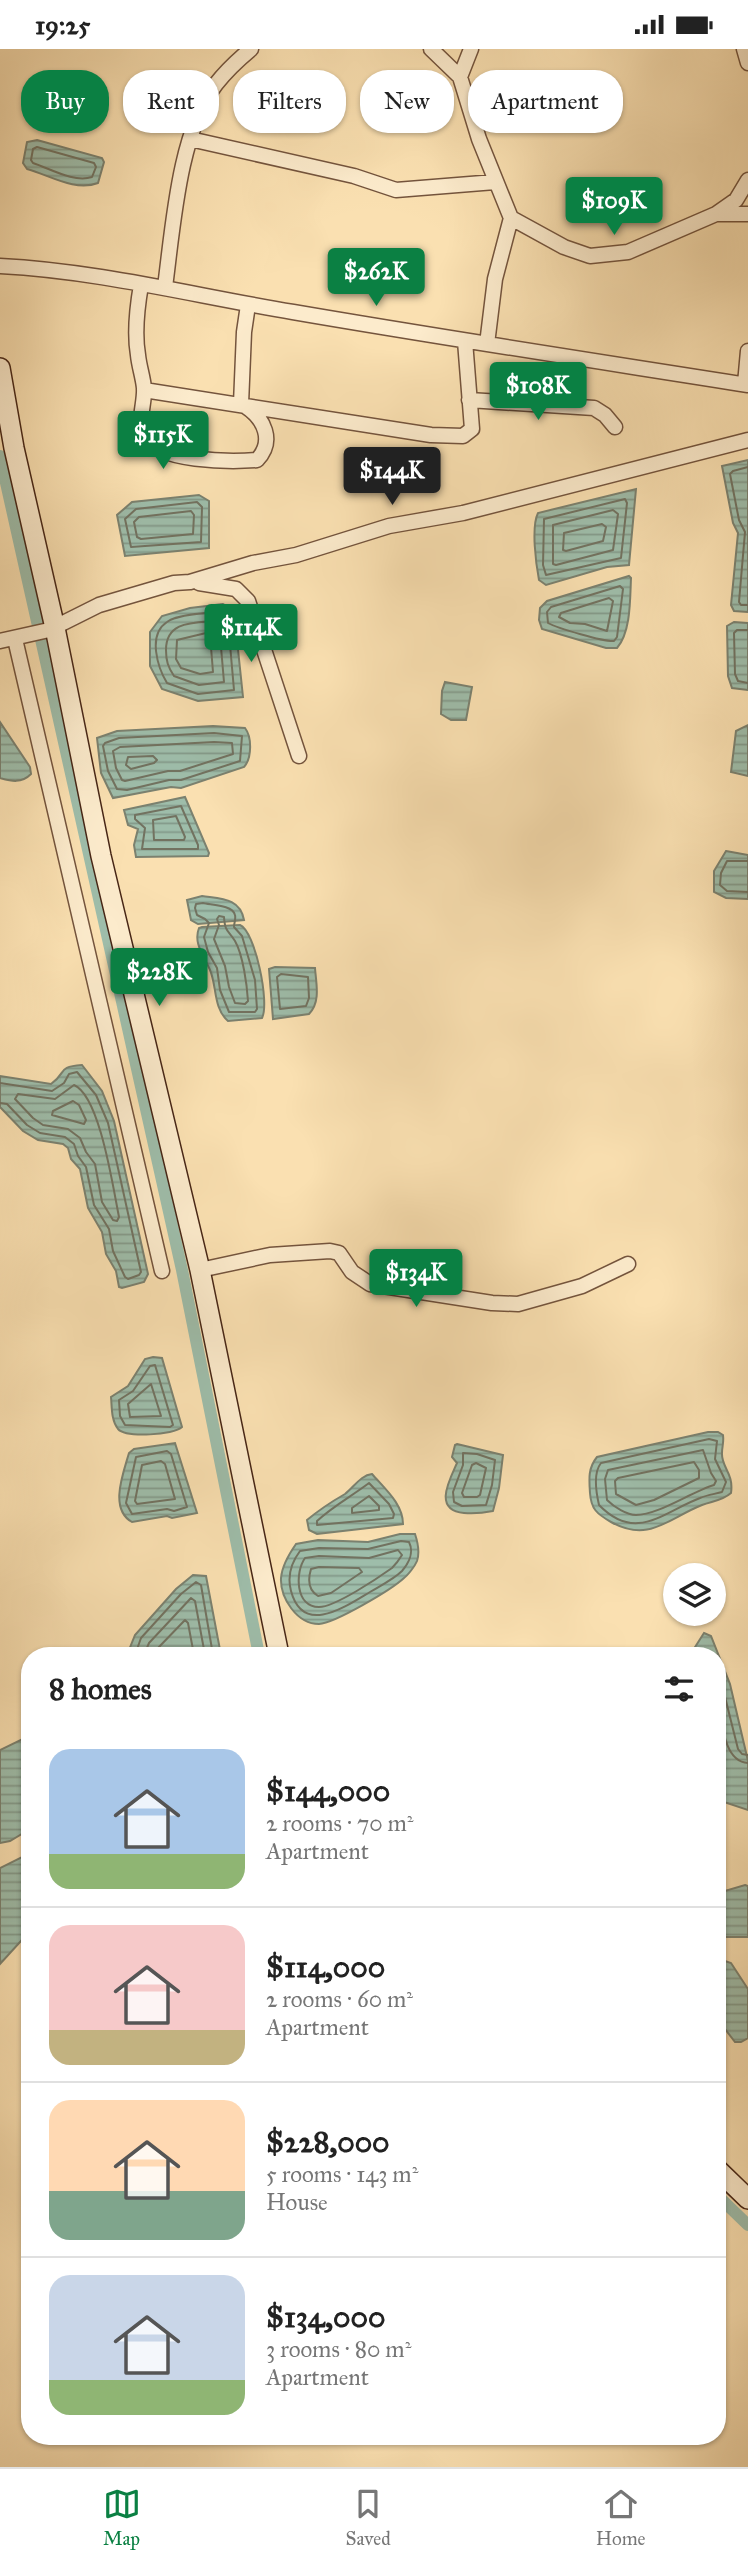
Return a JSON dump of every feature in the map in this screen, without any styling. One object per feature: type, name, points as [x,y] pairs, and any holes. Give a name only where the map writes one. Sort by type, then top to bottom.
[{"type":"street","points":[[165,287],[176,201],[190,139],[215,85],[251,49]]},
{"type":"street","points":[[430,49],[460,77],[495,182],[511,218],[565,247],[590,256],[628,252],[716,214],[736,200],[748,180]]},
{"type":"street","points":[[460,77],[471,49]]},
{"type":"street","points":[[744,49],[748,63]]},
{"type":"street","points":[[190,139],[354,176],[396,190],[495,182]]},
{"type":"street","points":[[716,214],[748,214]]},
{"type":"street","points":[[487,344],[495,279],[511,218]]},
{"type":"street","points":[[0,266],[165,287],[248,305],[746,384],[748,351]]},
{"type":"street","points":[[141,285],[136,332],[144,390],[141,425],[153,448],[169,454],[233,461],[257,460],[267,436],[266,428],[254,412],[242,404]]},
{"type":"street","points":[[242,404],[244,333],[248,305]]},
{"type":"street","points":[[144,390],[463,436],[472,429],[465,341]]},
{"type":"street","points":[[0,367],[14,448],[101,856],[200,1270],[277,1647]]},
{"type":"street","points":[[469,400],[594,408],[615,427]]},
{"type":"street","points":[[190,582],[253,563],[296,555],[389,526],[463,513],[748,440]]},
{"type":"street","points":[[0,641],[52,629],[99,605],[174,583],[190,582],[236,589],[248,601],[299,756]]},
{"type":"street","points":[[21,637],[162,1271]]},
{"type":"street","points":[[200,1270],[270,1255],[330,1251],[339,1253],[352,1272],[370,1284],[492,1303],[518,1304],[582,1286],[628,1263]]},
{"type":"street","points":[[726,2178],[748,2199]]},
{"type":"water","points":[[37,140],[102,158],[104,162],[98,183],[71,184],[27,169],[23,163],[27,142]]},
{"type":"water","points":[[748,460],[748,612],[734,611],[731,605],[738,533],[733,523],[722,466]]},
{"type":"water","points":[[636,489],[629,565],[607,567],[546,585],[539,580],[534,536],[538,513]]},
{"type":"water","points":[[199,495],[209,501],[209,548],[125,556],[117,515],[132,502]]},
{"type":"water","points":[[629,576],[630,605],[627,624],[617,648],[606,648],[542,629],[539,620],[540,608],[547,601]]},
{"type":"water","points":[[223,604],[232,609],[235,621],[243,697],[198,701],[162,689],[150,666],[150,632],[162,616],[190,608]]},
{"type":"water","points":[[734,622],[748,623],[748,690],[732,688],[728,676],[727,626]]},
{"type":"water","points":[[445,682],[472,687],[466,720],[451,720],[441,714]]},
{"type":"water","points":[[0,722],[30,767],[31,774],[23,779],[12,781],[0,778]]},
{"type":"water","points":[[748,725],[748,776],[731,772],[736,731]]},
{"type":"water","points":[[213,726],[245,728],[250,747],[249,758],[244,767],[181,788],[171,787],[113,798],[101,773],[97,738],[117,731]]},
{"type":"water","points":[[185,797],[208,856],[136,857],[134,845],[138,829],[128,825],[124,810]]},
{"type":"water","points":[[726,851],[748,855],[748,899],[726,898],[714,892],[714,871]]},
{"type":"water","points":[[202,896],[229,901],[238,907],[244,920],[198,924],[191,920],[187,900]]},
{"type":"water","points":[[240,925],[246,930],[256,953],[263,984],[264,1010],[262,1018],[228,1021],[220,1010],[212,976],[197,939],[199,928],[202,927]]},
{"type":"water","points":[[315,968],[316,998],[309,1014],[273,1019],[269,969]]},
{"type":"water","points":[[82,1065],[102,1091],[114,1121],[148,1274],[144,1282],[122,1288],[119,1287],[116,1271],[106,1254],[102,1232],[88,1208],[80,1169],[71,1159],[68,1148],[63,1144],[38,1140],[23,1131],[0,1107],[0,1076],[51,1084],[65,1069]]},
{"type":"water","points":[[162,1358],[182,1427],[170,1432],[150,1434],[123,1432],[114,1422],[111,1397],[128,1386],[145,1359]]},
{"type":"water","points":[[708,1432],[723,1435],[722,1458],[731,1486],[728,1496],[647,1530],[624,1528],[598,1514],[591,1499],[589,1478],[597,1457]]},
{"type":"water","points":[[175,1443],[197,1513],[132,1522],[125,1516],[119,1500],[129,1453],[134,1449]]},
{"type":"water","points":[[457,1444],[503,1455],[493,1511],[454,1511],[446,1501],[450,1478],[457,1463],[452,1457]]},
{"type":"water","points":[[372,1474],[397,1503],[403,1524],[317,1534],[309,1530],[307,1520],[345,1494],[361,1479]]},
{"type":"water","points":[[400,1534],[415,1534],[417,1561],[406,1577],[376,1598],[319,1624],[304,1620],[291,1609],[283,1594],[281,1578],[286,1560],[296,1544],[318,1540],[368,1542]]},
{"type":"water","points":[[193,1575],[206,1576],[219,1647],[130,1647],[135,1635],[176,1589]]},
{"type":"water","points":[[704,1633],[711,1636],[715,1647],[695,1647]]},
{"type":"water","points":[[726,1674],[748,1761],[748,1810],[726,1803]]},
{"type":"water","points":[[21,1740],[21,1834],[0,1843],[0,1750]]},
{"type":"water","points":[[21,1858],[21,1941],[0,1964],[0,1868]]},
{"type":"water","points":[[748,1886],[748,1937],[726,1937],[726,1891]]},
{"type":"water","points":[[726,1961],[731,1963],[748,1989],[748,2038],[735,2042],[726,2030]]},
{"type":"waterway","points":[[0,456],[182,1270],[257,1647]]},
{"type":"waterway","points":[[726,2204],[748,2225]]}]
